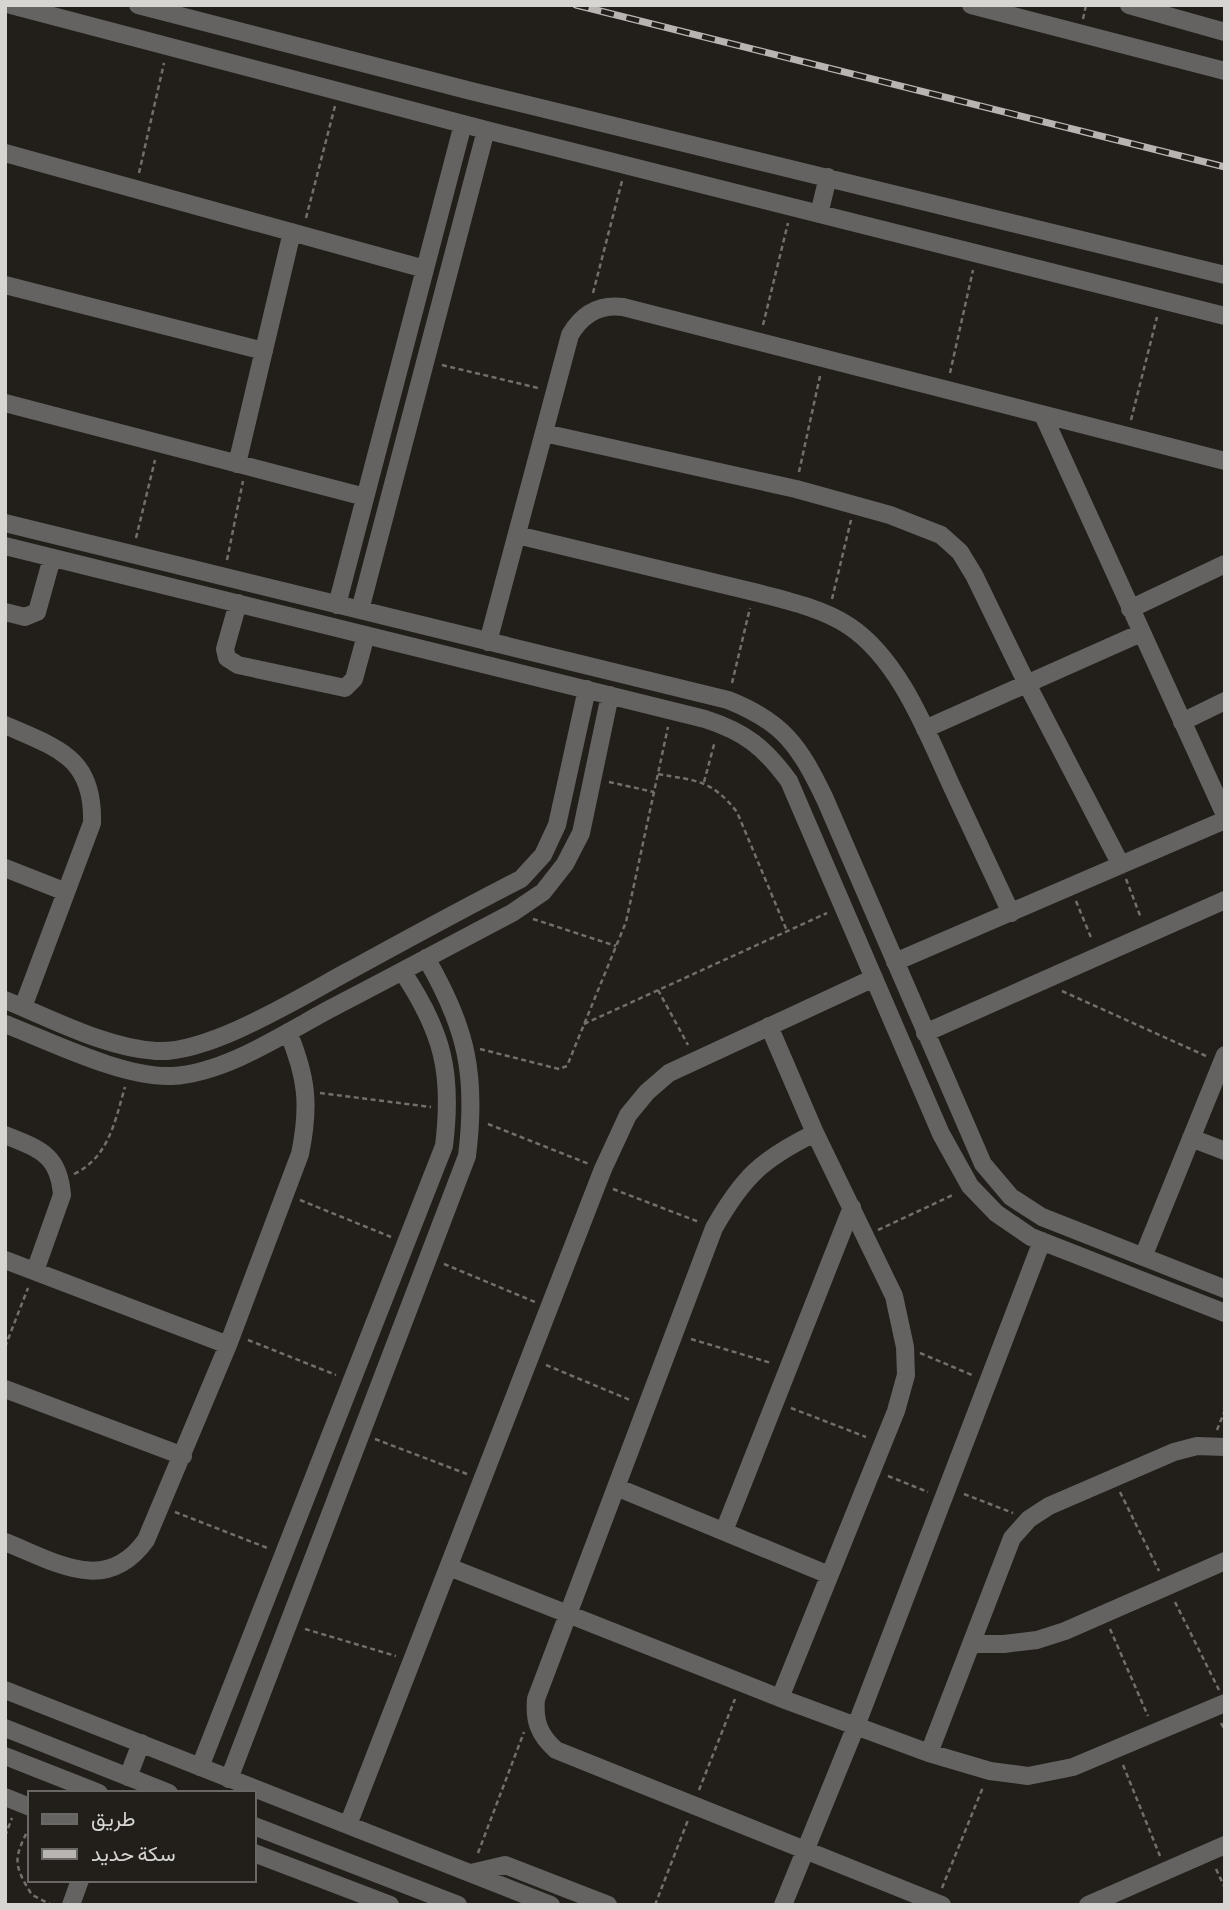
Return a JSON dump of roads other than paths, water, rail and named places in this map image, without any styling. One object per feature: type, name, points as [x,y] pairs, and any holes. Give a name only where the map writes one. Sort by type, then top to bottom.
[{"type":"street","points":[[12,5],[486,130],[1225,316]]},
{"type":"street","points":[[138,5],[484,94],[1225,275]]},
{"type":"street","points":[[971,5],[1225,71]]},
{"type":"street","points":[[1129,5],[1156,9],[1225,32]]},
{"type":"street","points":[[337,605],[463,124]]},
{"type":"street","points":[[360,610],[486,130]]},
{"type":"street","points":[[5,153],[425,269]]},
{"type":"street","points":[[819,214],[828,177]]},
{"type":"street","points":[[242,465],[264,351],[297,233]]},
{"type":"street","points":[[5,285],[264,351]]},
{"type":"street","points":[[488,642],[570,335],[581,319],[605,307],[623,307],[1225,461]]},
{"type":"street","points":[[5,403],[365,497]]},
{"type":"street","points":[[1043,415],[1225,815]]},
{"type":"street","points":[[544,433],[796,489],[918,524],[941,535],[960,552],[974,575],[1121,865]]},
{"type":"street","points":[[5,523],[728,700],[768,719],[790,739],[810,767],[983,1164],[1011,1197],[1042,1217],[1225,1289]]},
{"type":"street","points":[[517,535],[754,592],[828,615],[850,626],[874,648],[895,673],[925,729],[1011,913]]},
{"type":"street","points":[[5,546],[671,710],[720,724],[753,741],[773,759],[789,781],[941,1134],[970,1186],[996,1213],[1031,1237],[1225,1313]]},
{"type":"street","points":[[5,612],[25,617],[37,612],[52,558]]},
{"type":"street","points":[[1130,609],[1225,564]]},
{"type":"street","points":[[238,603],[225,649],[227,658],[238,665],[345,688],[354,679],[366,635]]},
{"type":"street","points":[[925,729],[1141,634]]},
{"type":"street","points":[[5,1000],[111,1042],[135,1049],[160,1051],[208,1043],[290,1003],[520,879],[543,855],[557,825],[587,689]]},
{"type":"street","points":[[5,1024],[130,1070],[170,1076],[202,1072],[288,1032],[512,913],[543,892],[565,864],[581,832],[610,695]]},
{"type":"street","points":[[1182,722],[1225,701]]},
{"type":"street","points":[[5,725],[56,747],[73,761],[86,779],[93,800],[92,823],[23,1007]]},
{"type":"street","points":[[801,810],[825,799]]},
{"type":"street","points":[[895,962],[1225,820]]},
{"type":"street","points":[[5,868],[66,892]]},
{"type":"street","points":[[925,1033],[1225,900]]},
{"type":"street","points":[[229,1779],[467,1156],[471,1118],[471,1074],[465,1045],[447,994],[426,958]]},
{"type":"street","points":[[200,1767],[444,1146],[448,1109],[446,1072],[438,1036],[423,1002],[402,971]]},
{"type":"street","points":[[348,1825],[548,1307],[600,1176],[628,1115],[647,1092],[670,1073],[874,978]]},
{"type":"street","points":[[769,1026],[815,1133],[894,1296],[905,1347],[906,1375],[896,1411],[780,1698]]},
{"type":"street","points":[[5,1542],[70,1568],[99,1572],[113,1569],[137,1553],[146,1540],[230,1339],[300,1154],[305,1134],[307,1092],[300,1061],[288,1032]]},
{"type":"street","points":[[1143,1257],[1223,1059]]},
{"type":"street","points":[[815,1133],[784,1148],[756,1169],[733,1195],[714,1228],[536,1699],[535,1714],[538,1728],[545,1740],[556,1750],[939,1904]]},
{"type":"street","points":[[5,1135],[40,1150],[50,1158],[61,1181],[62,1195],[35,1271]]},
{"type":"street","points":[[1191,1138],[1225,1151]]},
{"type":"street","points":[[724,1531],[852,1207]]},
{"type":"street","points":[[783,1905],[856,1726],[1042,1241]]},
{"type":"street","points":[[5,1260],[230,1339]]},
{"type":"street","points":[[5,1389],[183,1456]]},
{"type":"street","points":[[929,1754],[1012,1538],[1028,1519],[1049,1506],[1174,1452],[1197,1446],[1218,1447]]},
{"type":"street","points":[[616,1487],[829,1575]]},
{"type":"street","points":[[971,1644],[1037,1640],[1065,1632],[1225,1561]]},
{"type":"street","points":[[449,1567],[780,1698],[929,1754],[989,1771],[1028,1776],[1073,1767],[1225,1703]]},
{"type":"street","points":[[5,1690],[551,1905]]},
{"type":"street","points":[[5,1728],[164,1791]]},
{"type":"street","points":[[128,1777],[141,1743]]},
{"type":"street","points":[[5,1756],[94,1791]]},
{"type":"street","points":[[5,1797],[28,1806]]},
{"type":"street","points":[[256,1827],[458,1905]]},
{"type":"street","points":[[1088,1905],[1217,1848]]},
{"type":"street","points":[[256,1854],[390,1905]]},
{"type":"street","points":[[471,1873],[505,1866],[608,1905]]},
{"type":"street","points":[[71,1905],[79,1882]]},
{"type":"railway","points":[[576,5],[1225,167]]}]
